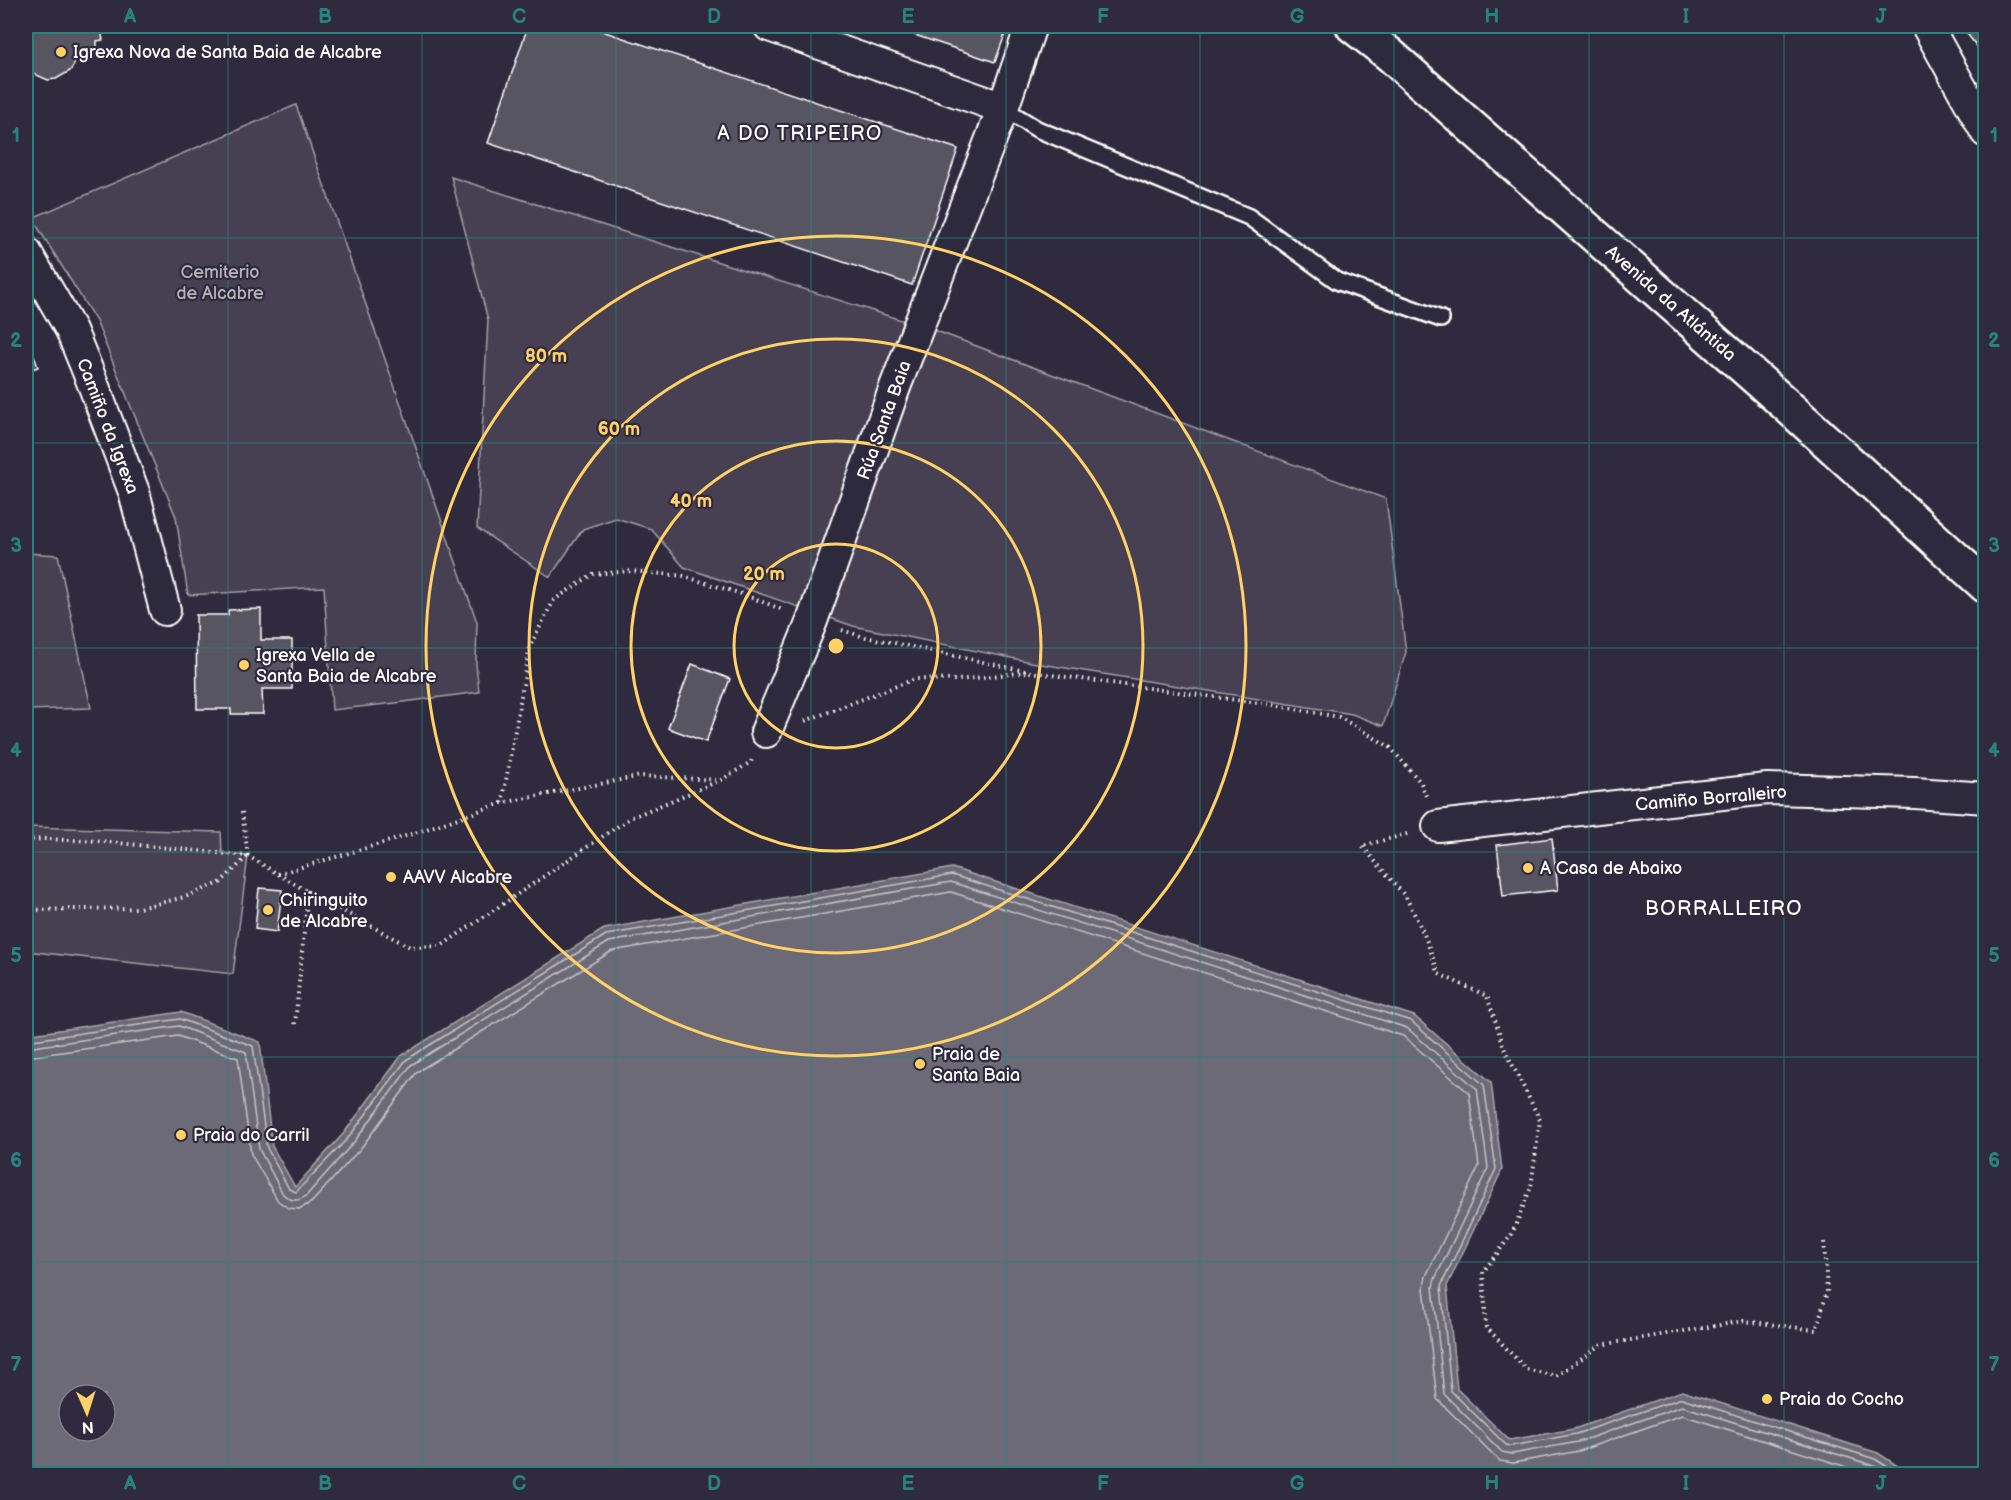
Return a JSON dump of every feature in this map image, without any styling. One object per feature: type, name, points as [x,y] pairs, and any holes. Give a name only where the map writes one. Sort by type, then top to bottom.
[{"type":"street","points":[[769,26],[1003,108]]},
{"type":"street","name":"Rúa Santa Baia","points":[[766,732],[812,621],[895,387],[1003,108],[1031,26]]},
{"type":"street","name":"Avenida da Atlántida","points":[[1353,26],[1389,54],[1986,586]]},
{"type":"street","points":[[1928,26],[1986,132]]},
{"type":"street","name":"Camiño da Igrexa","points":[[26,252],[36,293],[71,330],[134,492],[165,610]]},
{"type":"street","name":"Camiño Borralleiro","points":[[1438,826],[1767,789],[1915,793],[1986,798]]},
{"type":"lane","points":[[1003,108],[1037,129],[1249,217],[1337,281],[1441,319]]},
{"type":"path","points":[[502,803],[530,646],[554,600],[593,574],[632,571],[684,576],[861,636],[1030,672],[1273,705],[1339,717],[1390,747],[1421,783],[1438,826],[1362,846],[1406,897],[1424,934],[1439,974],[1487,996],[1505,1050],[1540,1120],[1531,1187],[1512,1234],[1483,1272],[1486,1327],[1526,1368],[1556,1376],[1601,1345],[1744,1321],[1816,1330],[1827,1292],[1824,1242]]},
{"type":"path","points":[[26,840],[98,841],[248,856],[308,892],[410,947],[441,946],[630,818],[721,780],[751,762],[766,732],[817,718],[915,679],[958,680],[1030,672]]},
{"type":"path","points":[[278,874],[502,803],[641,776],[721,780]]},
{"type":"path","points":[[242,812],[248,856]]},
{"type":"path","points":[[26,910],[139,908],[185,897],[220,883],[248,856]]},
{"type":"path","points":[[295,1024],[308,892]]},
{"type":"green space","name":"Cemiterio de Alcabre","points":[[296,105],[477,622],[476,664],[479,692],[332,710],[324,587],[188,595],[176,517],[96,321],[32,218]]},
{"type":"green space","points":[[451,177],[939,332],[1386,499],[1406,652],[1383,726],[1352,714],[1041,664],[853,626],[684,567],[651,529],[616,518],[583,529],[550,577],[477,528],[488,320]]},
{"type":"green space","points":[[26,553],[58,555],[91,708],[26,710]]},
{"type":"green space","points":[[26,827],[221,832],[222,853],[248,856],[233,974],[26,951]]},
{"type":"water","points":[[952,868],[1414,1016],[1491,1082],[1502,1170],[1447,1286],[1457,1389],[1509,1440],[1574,1429],[1682,1391],[1878,1453],[1910,1474],[26,1474],[26,1035],[181,1012],[260,1042],[272,1146],[295,1187],[344,1133],[401,1056],[604,929]]},
{"type":"building","name":"Igrexa Nova de Santa Baia de Alcabre","points":[[26,26],[100,26],[103,40],[97,41],[97,51],[93,56],[82,58],[76,53],[74,65],[70,71],[56,79],[48,80],[32,73],[27,67]]},
{"type":"building","points":[[528,26],[587,26],[958,149],[912,285],[488,143]]},
{"type":"building","points":[[888,26],[1008,26],[995,62]]},
{"type":"building","points":[[1961,26],[1986,26],[1986,58]]},
{"type":"building","points":[[26,332],[38,367],[26,371]]},
{"type":"building","name":"Igrexa Vella de Santa Baia de Alcabre","points":[[261,609],[261,640],[292,640],[292,689],[262,689],[263,714],[231,714],[231,709],[197,709],[196,615],[228,615],[228,610]]},
{"type":"building","points":[[692,664],[730,679],[706,742],[668,728]]},
{"type":"building","name":"A Casa de Abaixo","points":[[1552,838],[1558,890],[1503,896],[1497,845]]},
{"type":"building","name":"Chiringuito de Alcabre","points":[[259,888],[282,890],[277,932],[255,929]]},
{"type":"place","name":"Igrexa Nova de Santa Baia de Alcabre","points":[[61,52]]},
{"type":"place","name":"Igrexa Vella de Santa Baia de Alcabre","points":[[244,665]]},
{"type":"place","name":"A Casa de Abaixo","points":[[1528,868]]},
{"type":"place","name":"AAVV Alcabre","points":[[391,877]]},
{"type":"place","name":"Chiringuito de Alcabre","points":[[268,910]]},
{"type":"place","name":"Praia de Santa Baia","points":[[920,1064]]},
{"type":"place","name":"Praia do Carril","points":[[181,1135]]},
{"type":"place","name":"Praia do Cocho","points":[[1767,1399]]},
{"type":"district","name":"A DO TRIPEIRO","points":[[800,133]]},
{"type":"district","name":"BORRALLEIRO","points":[[1724,908]]}]
